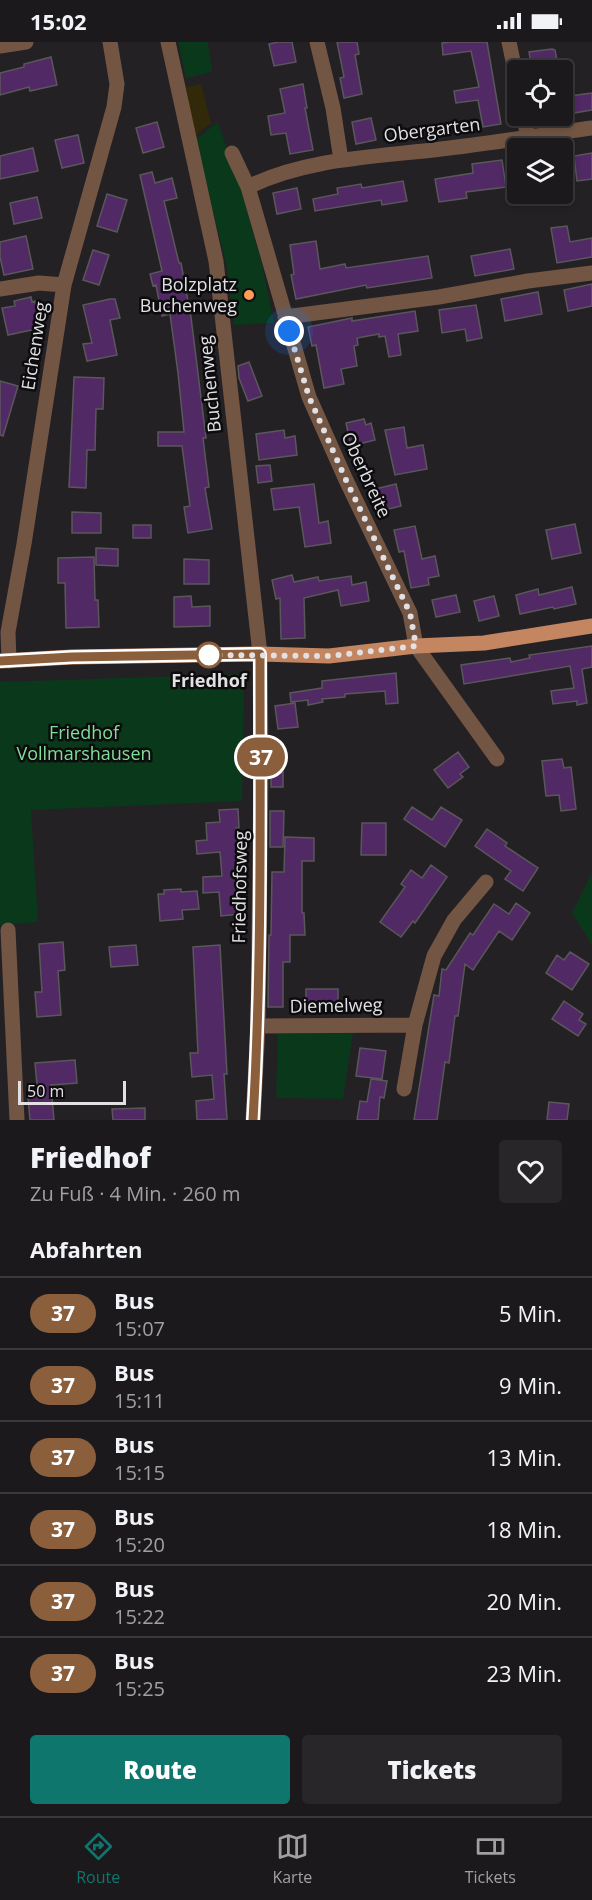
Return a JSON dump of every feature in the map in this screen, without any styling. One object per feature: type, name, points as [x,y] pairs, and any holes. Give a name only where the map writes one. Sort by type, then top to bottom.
[{"type":"main road","points":[[5,661],[72,657],[260,654],[329,656],[416,646],[484,643],[592,626]]},
{"type":"street","points":[[0,46],[26,42]]},
{"type":"street","name":"Eichenweg","points":[[5,661],[64,285],[114,107],[117,84],[110,42]]},
{"type":"street","name":"Buchenweg","points":[[168,42],[216,261],[260,654]]},
{"type":"street","points":[[317,42],[333,108],[341,160]]},
{"type":"street","points":[[509,42],[513,60]]},
{"type":"street","points":[[526,126],[528,136]]},
{"type":"street","name":"Obergarten","points":[[248,187],[269,177],[341,160],[459,147],[592,128]]},
{"type":"street","name":"Oberbreite","points":[[232,153],[248,187],[309,397],[410,613],[416,646]]},
{"type":"street","points":[[285,317],[419,300],[528,281],[592,273]]},
{"type":"street","points":[[0,289],[39,283],[64,285]]},
{"type":"street","points":[[416,646],[497,759]]},
{"type":"street","name":"Friedhofsweg","points":[[253,1120],[258,1026],[260,654]]},
{"type":"street","points":[[404,1089],[414,1025],[434,956],[454,920],[486,882]]},
{"type":"street","points":[[8,930],[17,1120]]},
{"type":"street","name":"Diemelweg","points":[[258,1026],[414,1025]]},
{"type":"green space","points":[[178,42],[208,42],[212,72],[186,78]]},
{"type":"green space","points":[[218,122],[242,193],[262,265],[274,323],[234,325],[227,267],[195,140]]},
{"type":"green space","name":"Friedhof Vollmarshausen","points":[[244,674],[242,801],[31,810],[38,922],[0,925],[0,682]]},
{"type":"green space","points":[[592,873],[592,945],[572,913]]},
{"type":"green space","points":[[353,1033],[343,1099],[276,1098],[278,1034]]},
{"type":"sand","points":[[201,84],[211,123],[192,138],[178,89]]},
{"type":"building","points":[[292,42],[296,62],[274,66],[269,44]]},
{"type":"building","points":[[337,42],[357,42],[359,54],[355,55],[362,94],[344,98],[340,78],[344,77]]},
{"type":"building","points":[[487,42],[501,124],[483,127],[478,100],[456,103],[454,91],[479,87],[471,51],[443,55],[442,43]]},
{"type":"building","points":[[552,49],[555,50],[557,60],[530,60],[529,52]]},
{"type":"building","points":[[51,57],[57,85],[30,91],[29,87],[0,95],[0,73]]},
{"type":"building","points":[[303,84],[313,150],[290,154],[286,133],[271,135],[268,116],[285,113],[280,89]]},
{"type":"building","points":[[592,93],[592,110],[573,113],[573,96]]},
{"type":"building","points":[[371,118],[376,140],[356,144],[352,122]]},
{"type":"building","points":[[157,122],[164,147],[143,153],[136,128]]},
{"type":"building","points":[[78,135],[84,163],[62,168],[55,140]]},
{"type":"building","points":[[33,148],[38,171],[0,179],[0,156]]},
{"type":"building","points":[[592,153],[592,179],[577,181],[574,156]]},
{"type":"building","points":[[502,160],[506,187],[466,192],[467,198],[439,202],[435,179],[473,173],[472,164]]},
{"type":"building","points":[[152,172],[155,183],[172,178],[177,198],[164,201],[179,263],[181,263],[191,317],[206,438],[203,438],[209,487],[205,488],[212,529],[188,533],[184,507],[190,506],[182,446],[158,446],[158,432],[184,432],[170,314],[162,316],[156,285],[153,286],[150,274],[162,271],[140,175]]},
{"type":"building","points":[[403,181],[407,201],[382,205],[381,200],[315,211],[313,199],[338,194],[337,188],[361,184],[362,188]]},
{"type":"building","points":[[297,188],[301,209],[277,214],[273,193]]},
{"type":"building","points":[[107,194],[127,200],[117,232],[97,226]]},
{"type":"building","points":[[37,197],[42,218],[14,224],[10,203]]},
{"type":"building","points":[[567,226],[570,242],[592,238],[592,257],[557,263],[551,228]]},
{"type":"building","points":[[26,236],[33,269],[4,275],[0,257],[0,242]]},
{"type":"building","points":[[316,241],[320,269],[345,264],[346,268],[428,256],[432,278],[367,288],[366,285],[296,299],[291,275],[294,274],[290,245]]},
{"type":"building","points":[[510,249],[514,269],[475,276],[471,256]]},
{"type":"building","points":[[93,250],[109,255],[99,285],[83,280]]},
{"type":"building","points":[[592,284],[592,306],[568,311],[564,290]]},
{"type":"building","points":[[538,292],[542,314],[505,321],[501,299]]},
{"type":"building","points":[[31,297],[32,302],[35,301],[41,328],[8,335],[2,308],[15,306],[14,301]]},
{"type":"building","points":[[115,299],[120,318],[110,320],[117,355],[87,361],[83,344],[92,343],[83,305]]},
{"type":"building","points":[[476,305],[482,338],[467,341],[465,329],[442,333],[439,310]]},
{"type":"building","points":[[415,311],[418,331],[398,334],[401,355],[389,357],[385,336],[379,337],[379,334],[357,338],[358,345],[354,346],[357,366],[341,369],[344,384],[324,388],[316,345],[312,346],[308,327],[352,318],[352,321]]},
{"type":"building","points":[[249,362],[262,396],[248,401],[239,378],[238,366]]},
{"type":"building","points":[[74,377],[104,378],[103,409],[96,409],[95,450],[87,450],[86,488],[69,487]]},
{"type":"building","points":[[0,381],[18,386],[3,436],[0,435]]},
{"type":"building","points":[[364,419],[366,425],[371,423],[375,440],[351,446],[346,423]]},
{"type":"building","points":[[404,427],[407,448],[423,445],[427,469],[395,475],[385,430]]},
{"type":"building","points":[[284,430],[285,438],[295,436],[297,455],[259,460],[256,434]]},
{"type":"building","points":[[270,465],[272,481],[258,483],[256,466]]},
{"type":"building","points":[[314,484],[319,523],[328,521],[331,543],[305,547],[299,507],[274,510],[271,489]]},
{"type":"building","points":[[396,484],[401,506],[380,511],[375,489]]},
{"type":"building","points":[[72,512],[101,513],[101,533],[72,533]]},
{"type":"building","points":[[575,524],[581,553],[552,559],[546,530]]},
{"type":"building","points":[[133,525],[151,525],[151,538],[133,538]]},
{"type":"building","points":[[415,526],[422,559],[435,556],[439,576],[428,578],[429,585],[411,588],[404,551],[399,552],[394,530]]},
{"type":"building","points":[[96,548],[118,549],[118,566],[96,565]]},
{"type":"building","points":[[94,557],[95,600],[98,600],[99,627],[66,628],[65,583],[58,583],[58,558]]},
{"type":"building","points":[[184,559],[209,560],[209,584],[184,584]]},
{"type":"building","points":[[292,575],[294,582],[318,577],[319,581],[351,576],[352,585],[366,582],[369,601],[341,606],[338,590],[304,598],[305,638],[281,639],[280,598],[276,599],[272,580]]},
{"type":"building","points":[[572,587],[576,604],[520,614],[516,595],[538,589],[539,595]]},
{"type":"building","points":[[456,595],[460,612],[436,617],[432,600]]},
{"type":"building","points":[[191,596],[192,607],[210,606],[210,626],[174,627],[174,597]]},
{"type":"building","points":[[494,596],[499,616],[479,621],[474,601]]},
{"type":"building","points":[[592,646],[592,667],[582,669],[587,703],[577,705],[577,701],[553,704],[551,691],[574,688],[570,666],[464,684],[461,665],[510,658],[511,662],[530,658],[529,655]]},
{"type":"building","points":[[396,673],[398,703],[386,704],[385,691],[345,694],[345,697],[322,699],[323,702],[308,705],[308,700],[291,702],[290,693],[322,688],[322,681]]},
{"type":"building","points":[[295,703],[298,727],[278,729],[275,706]]},
{"type":"building","points":[[271,744],[283,745],[283,787],[271,787]]},
{"type":"building","points":[[458,752],[469,767],[460,774],[463,777],[448,788],[434,770]]},
{"type":"building","points":[[562,759],[564,768],[571,767],[576,809],[561,811],[559,795],[546,796],[542,761]]},
{"type":"building","points":[[412,807],[432,820],[441,807],[462,820],[445,847],[404,819]]},
{"type":"building","points":[[238,809],[239,828],[236,828],[240,869],[236,869],[240,914],[221,916],[219,892],[203,893],[203,877],[222,876],[220,852],[197,854],[196,841],[207,840],[206,823],[220,822],[219,810]]},
{"type":"building","points":[[270,811],[284,811],[283,847],[270,847]]},
{"type":"building","points":[[362,823],[386,823],[386,855],[361,855]]},
{"type":"building","points":[[487,829],[507,843],[505,846],[538,868],[523,891],[505,879],[511,871],[475,846]]},
{"type":"building","points":[[285,837],[314,838],[314,861],[302,861],[302,913],[304,913],[305,935],[290,935],[290,962],[283,962],[283,1007],[268,1007],[272,872],[284,872]]},
{"type":"building","points":[[431,865],[447,877],[415,923],[413,921],[401,937],[380,922],[405,887],[401,884],[411,870],[422,878]]},
{"type":"building","points":[[181,889],[181,892],[197,891],[199,909],[182,910],[183,919],[160,921],[158,894],[164,894],[164,890]]},
{"type":"building","points":[[516,903],[530,913],[512,940],[499,931],[473,970],[465,964],[449,1063],[445,1062],[437,1120],[414,1120],[434,995],[439,996],[442,969],[446,970],[470,933],[473,935],[494,904],[509,914]]},
{"type":"building","points":[[63,942],[65,970],[58,971],[61,1015],[37,1017],[35,992],[42,992],[39,944]]},
{"type":"building","points":[[136,945],[138,965],[111,967],[109,947]]},
{"type":"building","points":[[220,945],[227,1074],[224,1074],[227,1119],[197,1120],[196,1101],[214,1099],[212,1075],[192,1077],[190,1053],[198,1053],[193,947]]},
{"type":"building","points":[[570,952],[589,964],[572,990],[546,973],[557,955],[564,960]]},
{"type":"building","points":[[306,989],[338,989],[338,1009],[306,1008]]},
{"type":"building","points":[[564,1001],[583,1014],[579,1020],[586,1024],[578,1036],[552,1019]]},
{"type":"building","points":[[360,1048],[386,1051],[382,1079],[356,1076]]},
{"type":"building","points":[[75,1060],[77,1083],[51,1085],[54,1120],[30,1120],[28,1097],[38,1096],[35,1063]]},
{"type":"building","points":[[371,1079],[387,1081],[384,1098],[380,1097],[378,1120],[357,1120],[360,1101],[367,1102]]},
{"type":"building","points":[[549,1102],[569,1104],[567,1120],[547,1120]]},
{"type":"building","points":[[145,1108],[145,1120],[113,1120],[112,1109]]},
{"type":"bus line","name":"37","points":[[0,661],[72,657],[260,654],[258,1026],[253,1120]]},
{"type":"place","name":"Bolzplatz Buchenweg","points":[[249,295]]},
{"type":"place","name":"Friedhof","points":[[209,655]]},
{"type":"route","points":[[209,655],[329,656],[416,646],[410,613],[309,397],[289,331]]}]
